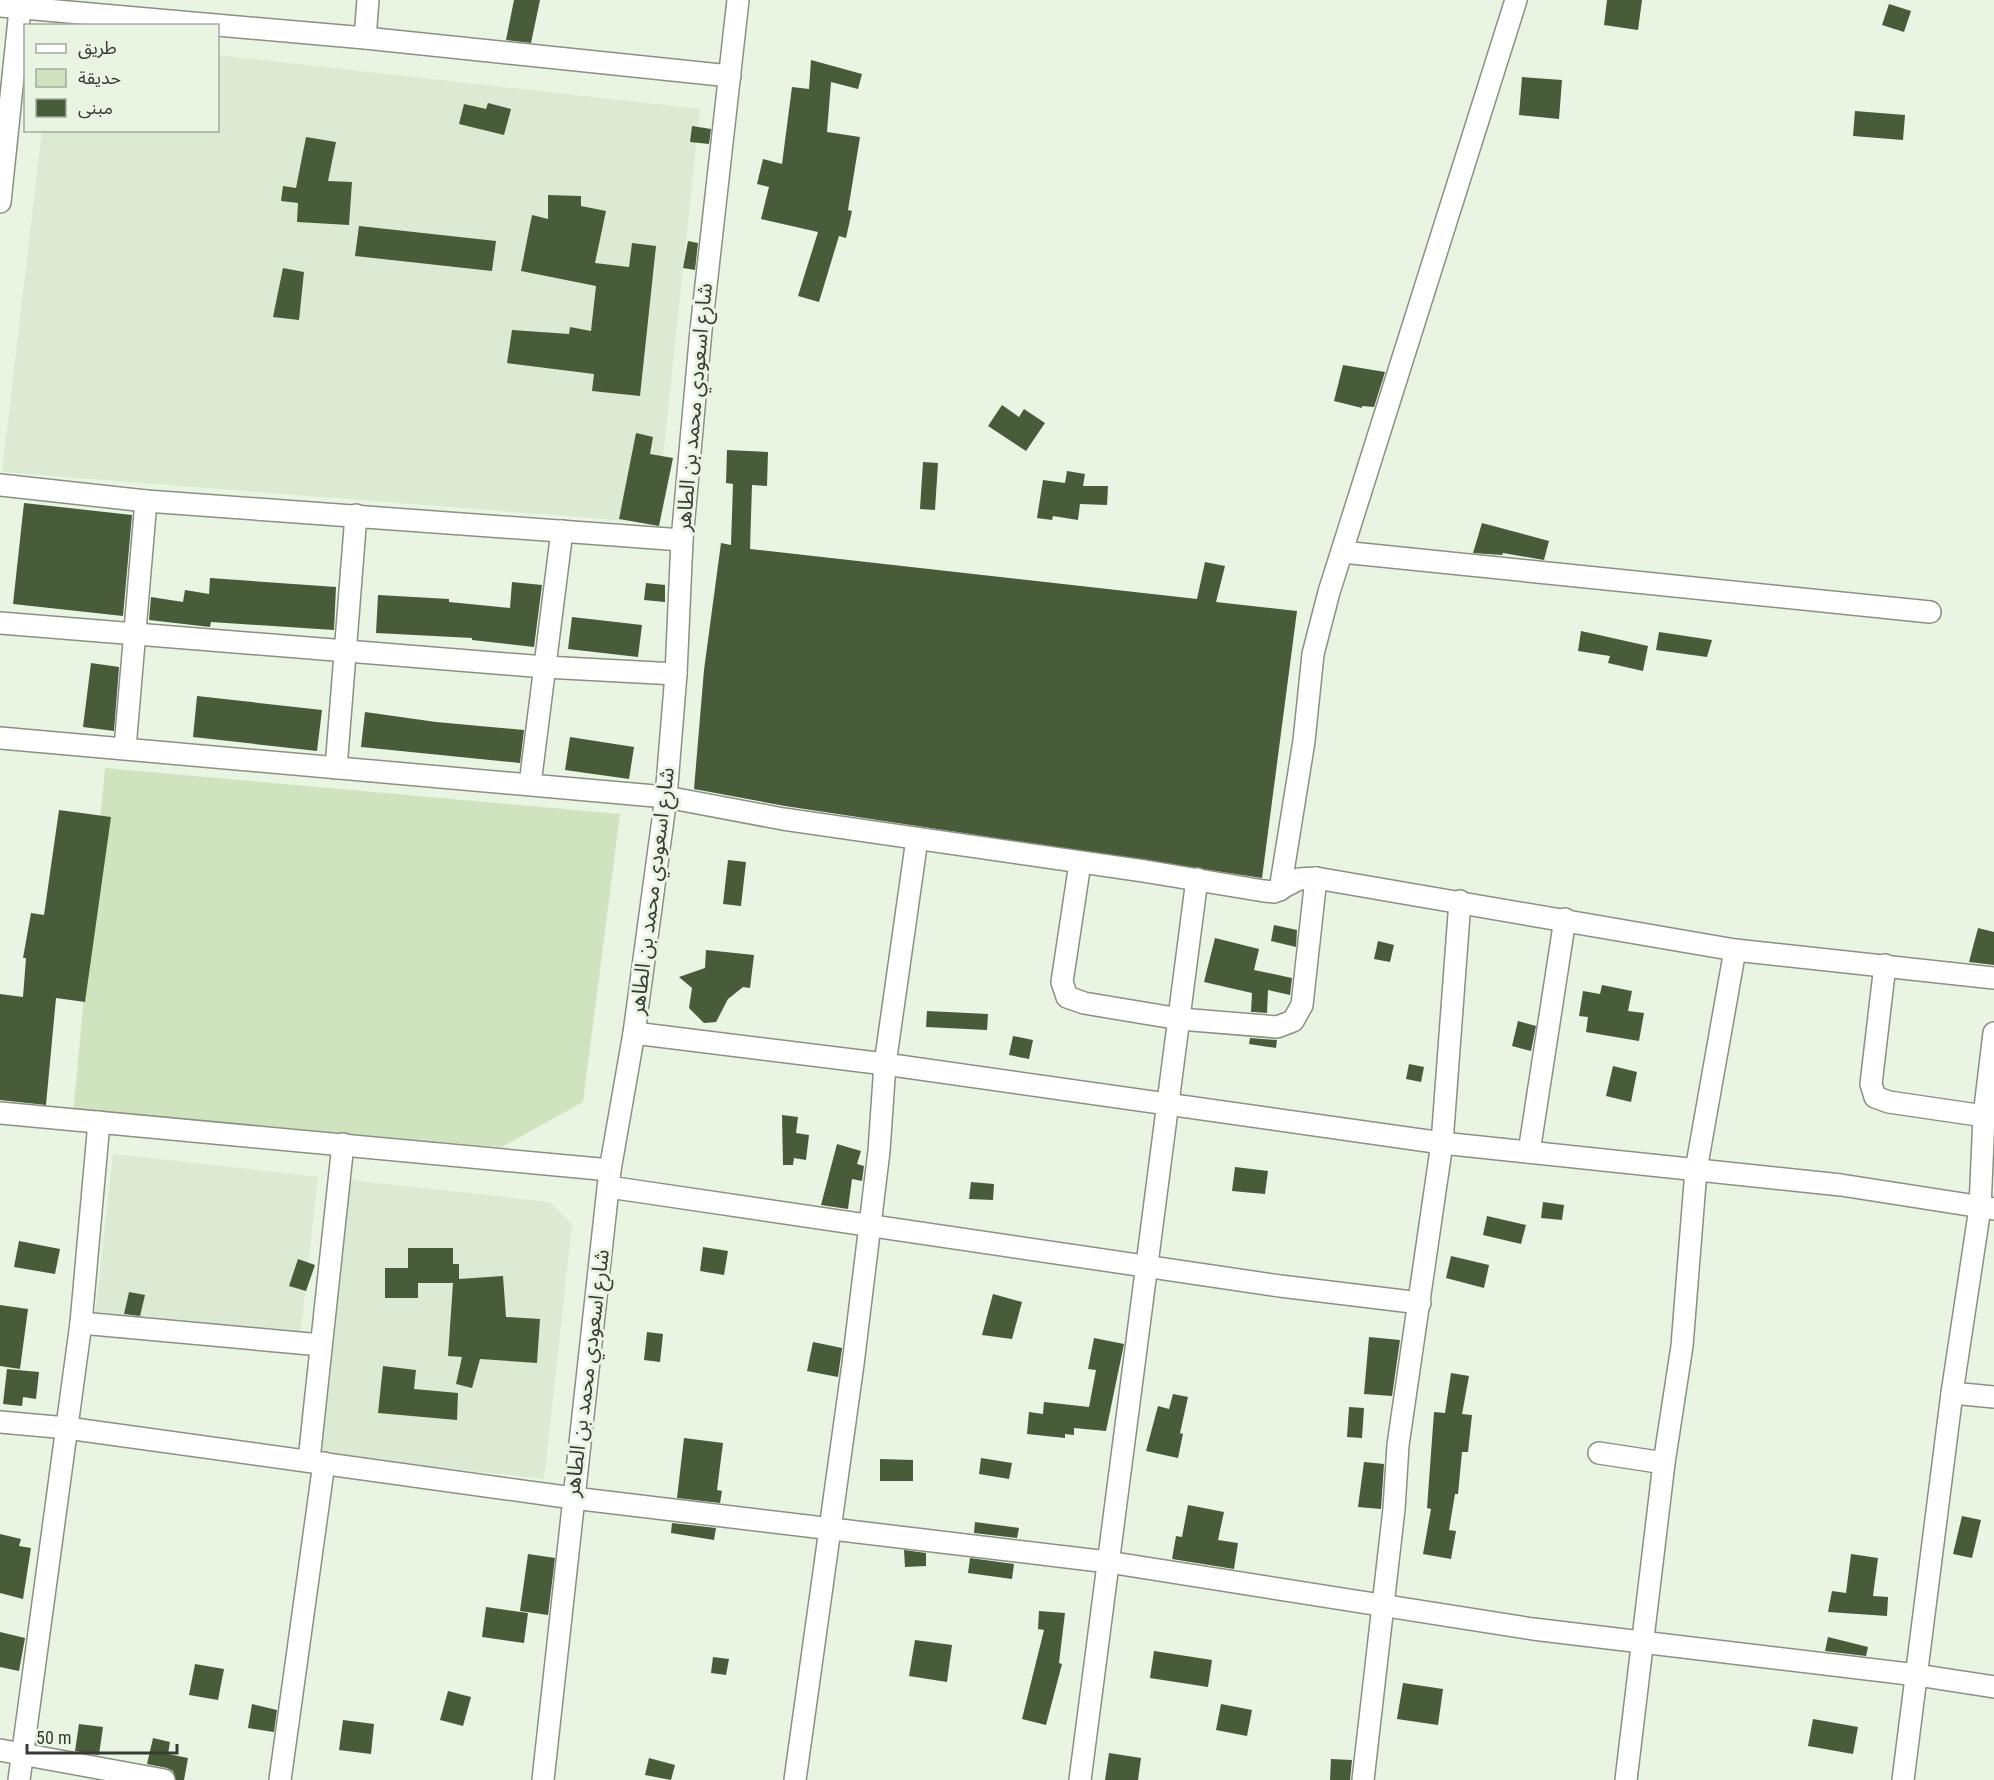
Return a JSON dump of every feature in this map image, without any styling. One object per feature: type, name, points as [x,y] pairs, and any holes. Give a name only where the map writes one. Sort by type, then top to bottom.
[{"type":"street","points":[[365,38],[368,0]]},
{"type":"street","name":"شارع اسعودي محمد بن الطاهر","points":[[543,1780],[609,1178],[634,1033],[666,797],[676,674],[682,540],[701,330],[738,0]]},
{"type":"street","points":[[1280,890],[1304,741],[1313,654],[1342,552],[1516,0]]},
{"type":"street","points":[[0,202],[14,5],[216,24]]},
{"type":"street","points":[[219,24],[730,76]]},
{"type":"street","points":[[0,485],[146,501],[682,540]]},
{"type":"street","points":[[125,748],[146,501]]},
{"type":"street","points":[[336,768],[356,515]]},
{"type":"street","points":[[530,784],[562,531]]},
{"type":"street","points":[[1342,552],[1930,612]]},
{"type":"street","points":[[0,623],[545,667],[676,674]]},
{"type":"street","points":[[0,738],[666,797],[783,819],[1197,879],[1264,891],[1280,890],[1299,879],[1316,878],[1735,950],[1994,978]]},
{"type":"street","points":[[795,1780],[871,1227],[885,1064],[916,839]]},
{"type":"street","points":[[1080,863],[1062,982],[1062,991],[1067,997],[1084,1003],[1180,1019],[1277,1027],[1285,1026],[1298,1016],[1316,878]]},
{"type":"street","points":[[1080,1780],[1197,879]]},
{"type":"street","points":[[1363,1780],[1394,1509],[1398,1445],[1442,1143],[1460,901]]},
{"type":"street","points":[[1529,1152],[1565,919]]},
{"type":"street","points":[[1626,1780],[1664,1463],[1682,1346],[1696,1170],[1735,950]]},
{"type":"street","points":[[1885,965],[1871,1084],[1875,1097],[1889,1102],[1984,1116]]},
{"type":"street","points":[[634,1033],[885,1064],[1442,1143],[1841,1185],[1987,1208]]},
{"type":"street","points":[[1903,1780],[1952,1393],[1987,1208],[1984,1116],[1994,1033]]},
{"type":"street","points":[[0,1113],[343,1144],[609,1178],[871,1227],[1420,1303]]},
{"type":"street","points":[[19,1780],[81,1323],[99,1122]]},
{"type":"street","points":[[279,1780],[317,1462],[321,1345],[343,1144]]},
{"type":"street","points":[[81,1323],[321,1345]]},
{"type":"street","points":[[1952,1393],[1994,1398]]},
{"type":"street","points":[[0,1422],[67,1428],[573,1498],[1108,1562],[1533,1629],[1917,1675],[1994,1687]]},
{"type":"street","points":[[1599,1453],[1664,1463]]},
{"type":"street","points":[[0,1750],[164,1780]]},
{"type":"shaded area","points":[[219,55],[700,109],[656,523],[2,472],[42,132],[219,132]]},
{"type":"shaded area","points":[[113,1154],[318,1177],[300,1337],[95,1314]]},
{"type":"shaded area","points":[[350,1180],[550,1202],[572,1224],[544,1479],[320,1454]]},
{"type":"green space","points":[[105,768],[620,814],[583,1102],[502,1147],[73,1115]]},
{"type":"building","points":[[514,0],[540,0],[531,43],[506,40]]},
{"type":"building","points":[[1607,0],[1642,0],[1638,30],[1604,25]]},
{"type":"building","points":[[1889,4],[1911,11],[1904,32],[1882,25]]},
{"type":"building","points":[[811,60],[862,74],[858,89],[831,82],[827,132],[860,137],[848,210],[852,211],[846,238],[839,236],[819,302],[798,296],[818,232],[761,219],[769,187],[757,184],[763,159],[782,164],[792,87],[809,89]]},
{"type":"building","points":[[1522,77],[1562,80],[1559,119],[1519,115]]},
{"type":"building","points":[[488,103],[511,109],[504,135],[459,124],[464,104],[486,109]]},
{"type":"building","points":[[1855,111],[1905,115],[1903,140],[1853,136]]},
{"type":"building","points":[[692,126],[711,129],[709,144],[690,142]]},
{"type":"building","points":[[306,137],[336,142],[328,181],[352,182],[349,225],[297,222],[298,203],[281,201],[283,186],[296,188]]},
{"type":"building","points":[[548,195],[581,196],[581,206],[606,211],[595,263],[629,267],[632,243],[656,246],[640,396],[592,391],[594,374],[507,363],[512,330],[569,334],[570,327],[591,331],[596,286],[521,271],[532,215],[548,219]]},
{"type":"building","points":[[359,226],[496,241],[492,271],[355,256]]},
{"type":"building","points":[[688,241],[698,243],[695,270],[683,268]]},
{"type":"building","points":[[283,268],[304,272],[299,320],[273,317]]},
{"type":"building","points":[[1343,365],[1385,372],[1374,407],[1362,406],[1362,408],[1334,401]]},
{"type":"building","points":[[1002,405],[1019,417],[1024,409],[1045,423],[1026,451],[988,426]]},
{"type":"building","points":[[636,433],[653,437],[650,454],[673,458],[659,526],[619,519]]},
{"type":"building","points":[[727,450],[768,452],[767,486],[752,485],[750,549],[1197,599],[1205,562],[1225,566],[1216,602],[1297,611],[1262,878],[785,806],[694,789],[704,670],[721,543],[731,545],[733,484],[726,483]]},
{"type":"building","points":[[923,462],[938,463],[935,510],[920,509]]},
{"type":"building","points":[[1067,471],[1085,474],[1083,486],[1108,486],[1107,505],[1080,504],[1078,520],[1053,516],[1052,520],[1037,518],[1043,480],[1065,483]]},
{"type":"building","points":[[24,503],[132,515],[123,616],[13,604]]},
{"type":"building","points":[[1482,523],[1549,541],[1544,560],[1503,553],[1502,555],[1473,553]]},
{"type":"building","points":[[210,578],[336,587],[334,630],[211,622],[210,627],[149,620],[151,597],[183,602],[185,590],[209,594]]},
{"type":"building","points":[[512,582],[542,585],[534,647],[472,640],[472,638],[376,633],[378,595],[449,599],[449,602],[510,608]]},
{"type":"building","points":[[646,583],[665,585],[665,602],[644,600]]},
{"type":"building","points":[[572,617],[642,625],[638,657],[568,649]]},
{"type":"building","points":[[1581,631],[1648,646],[1643,671],[1608,663],[1610,656],[1578,651]]},
{"type":"building","points":[[1659,632],[1712,640],[1707,657],[1656,650]]},
{"type":"building","points":[[91,663],[119,667],[114,731],[83,727]]},
{"type":"building","points":[[197,696],[322,710],[317,751],[193,737]]},
{"type":"building","points":[[365,712],[436,722],[524,730],[520,763],[361,747]]},
{"type":"building","points":[[570,737],[634,747],[629,779],[565,770]]},
{"type":"building","points":[[59,810],[111,817],[85,1002],[56,998],[46,1105],[0,1100],[0,994],[23,997],[26,958],[23,958],[31,913],[44,915]]},
{"type":"building","points":[[728,860],[746,862],[741,906],[723,904]]},
{"type":"building","points":[[1274,925],[1297,930],[1296,947],[1271,941]]},
{"type":"building","points":[[1978,928],[1994,932],[1994,965],[1969,962]]},
{"type":"building","points":[[1215,938],[1259,949],[1254,970],[1292,978],[1290,995],[1268,990],[1267,1013],[1251,1012],[1252,993],[1204,982]]},
{"type":"building","points":[[1378,941],[1394,945],[1390,962],[1374,959]]},
{"type":"building","points":[[706,950],[754,955],[750,988],[743,987],[728,999],[716,1022],[704,1023],[689,1008],[692,988],[679,977],[705,968]]},
{"type":"building","points":[[1602,985],[1632,991],[1628,1011],[1644,1013],[1639,1041],[1586,1032],[1588,1017],[1579,1016],[1583,991],[1600,994]]},
{"type":"building","points":[[927,1011],[988,1014],[987,1030],[926,1027]]},
{"type":"building","points":[[1518,1021],[1536,1026],[1531,1051],[1512,1046]]},
{"type":"building","points":[[1013,1036],[1033,1040],[1029,1059],[1009,1055]]},
{"type":"building","points":[[1250,1038],[1277,1040],[1276,1048],[1249,1044]]},
{"type":"building","points":[[1409,1064],[1424,1067],[1421,1082],[1406,1079]]},
{"type":"building","points":[[1613,1066],[1637,1072],[1631,1102],[1606,1096]]},
{"type":"building","points":[[782,1115],[798,1117],[796,1133],[809,1135],[806,1160],[794,1158],[793,1165],[783,1165]]},
{"type":"building","points":[[837,1144],[861,1151],[857,1164],[864,1166],[862,1181],[852,1179],[848,1209],[821,1205]]},
{"type":"building","points":[[1235,1167],[1268,1171],[1265,1194],[1232,1191]]},
{"type":"building","points":[[971,1182],[994,1184],[993,1200],[969,1199]]},
{"type":"building","points":[[1543,1202],[1564,1205],[1562,1220],[1541,1218]]},
{"type":"building","points":[[1487,1216],[1526,1225],[1521,1244],[1483,1235]]},
{"type":"building","points":[[19,1241],[60,1249],[55,1274],[14,1267]]},
{"type":"building","points":[[703,1247],[728,1251],[724,1275],[700,1271]]},
{"type":"building","points":[[408,1248],[453,1248],[453,1264],[459,1264],[459,1279],[503,1276],[506,1317],[540,1319],[537,1363],[480,1359],[472,1388],[456,1384],[462,1357],[448,1356],[453,1283],[418,1283],[418,1298],[385,1298],[385,1268],[408,1268]]},
{"type":"building","points":[[1451,1256],[1489,1265],[1484,1288],[1446,1278]]},
{"type":"building","points":[[298,1259],[315,1265],[306,1291],[289,1286]]},
{"type":"building","points":[[129,1292],[145,1295],[140,1316],[124,1314]]},
{"type":"building","points":[[993,1294],[1022,1302],[1012,1339],[982,1335]]},
{"type":"building","points":[[0,1305],[28,1309],[20,1369],[0,1366]]},
{"type":"building","points":[[647,1332],[663,1334],[660,1362],[644,1360]]},
{"type":"building","points":[[1369,1337],[1400,1340],[1392,1396],[1364,1394]]},
{"type":"building","points":[[1094,1338],[1124,1344],[1106,1431],[1074,1428],[1074,1435],[1065,1434],[1065,1438],[1027,1434],[1029,1412],[1043,1414],[1044,1402],[1089,1407],[1096,1370],[1088,1369]]},
{"type":"building","points":[[813,1342],[842,1348],[838,1377],[807,1371]]},
{"type":"building","points":[[383,1366],[416,1370],[414,1389],[458,1393],[457,1420],[378,1413]]},
{"type":"building","points":[[7,1369],[39,1372],[36,1399],[23,1397],[22,1406],[3,1404]]},
{"type":"building","points":[[1451,1373],[1469,1376],[1462,1414],[1472,1415],[1468,1452],[1462,1452],[1458,1494],[1455,1494],[1449,1530],[1456,1531],[1451,1559],[1423,1554],[1431,1509],[1427,1508],[1434,1412],[1445,1413]]},
{"type":"building","points":[[1173,1394],[1188,1397],[1180,1433],[1183,1434],[1178,1458],[1146,1451],[1158,1406],[1169,1409]]},
{"type":"building","points":[[1349,1407],[1364,1408],[1362,1438],[1347,1437]]},
{"type":"building","points":[[684,1438],[723,1443],[717,1490],[722,1491],[720,1503],[677,1498]]},
{"type":"building","points":[[981,1458],[1012,1463],[1009,1479],[979,1474]]},
{"type":"building","points":[[880,1459],[913,1460],[913,1481],[880,1481]]},
{"type":"building","points":[[1364,1462],[1384,1464],[1381,1509],[1358,1507]]},
{"type":"building","points":[[1188,1505],[1224,1512],[1218,1540],[1238,1543],[1234,1569],[1172,1559],[1176,1536],[1182,1537]]},
{"type":"building","points":[[1962,1516],[1981,1520],[1972,1558],[1953,1554]]},
{"type":"building","points":[[975,1522],[1019,1528],[1017,1538],[974,1533]]},
{"type":"building","points":[[672,1523],[716,1528],[714,1540],[671,1533]]},
{"type":"building","points":[[0,1534],[21,1539],[19,1546],[31,1548],[23,1599],[0,1593]]},
{"type":"building","points":[[904,1550],[926,1553],[926,1566],[905,1567]]},
{"type":"building","points":[[528,1554],[555,1558],[548,1615],[520,1611]]},
{"type":"building","points":[[1851,1554],[1878,1558],[1873,1596],[1888,1597],[1887,1616],[1828,1612],[1832,1591],[1846,1593]]},
{"type":"building","points":[[970,1558],[1014,1564],[1012,1579],[968,1573]]},
{"type":"building","points":[[486,1607],[528,1613],[524,1643],[482,1637]]},
{"type":"building","points":[[1039,1611],[1065,1613],[1059,1663],[1062,1664],[1046,1725],[1022,1719],[1044,1630],[1038,1629]]},
{"type":"building","points":[[0,1632],[25,1638],[19,1671],[0,1667]]},
{"type":"building","points":[[1828,1637],[1868,1647],[1866,1656],[1825,1651]]},
{"type":"building","points":[[915,1640],[952,1645],[947,1682],[909,1676]]},
{"type":"building","points":[[1154,1651],[1212,1660],[1208,1687],[1150,1678]]},
{"type":"building","points":[[713,1657],[729,1659],[726,1675],[711,1673]]},
{"type":"building","points":[[195,1664],[224,1669],[218,1700],[189,1695]]},
{"type":"building","points":[[1403,1683],[1443,1689],[1438,1725],[1397,1719]]},
{"type":"building","points":[[448,1691],[471,1697],[463,1726],[440,1720]]},
{"type":"building","points":[[252,1704],[277,1710],[274,1732],[248,1728]]},
{"type":"building","points":[[1221,1704],[1252,1710],[1247,1736],[1216,1730]]},
{"type":"building","points":[[1813,1719],[1858,1727],[1853,1754],[1808,1746]]},
{"type":"building","points":[[343,1720],[374,1724],[371,1754],[339,1750]]},
{"type":"building","points":[[79,1724],[103,1727],[99,1755],[75,1751]]},
{"type":"building","points":[[153,1738],[170,1742],[168,1754],[188,1758],[184,1780],[176,1780],[173,1771],[167,1768],[147,1764]]},
{"type":"building","points":[[1109,1753],[1141,1758],[1138,1780],[1105,1780]]},
{"type":"building","points":[[649,1758],[675,1765],[671,1780],[645,1775]]},
{"type":"building","points":[[1331,1759],[1352,1760],[1350,1780],[1330,1780]]}]
